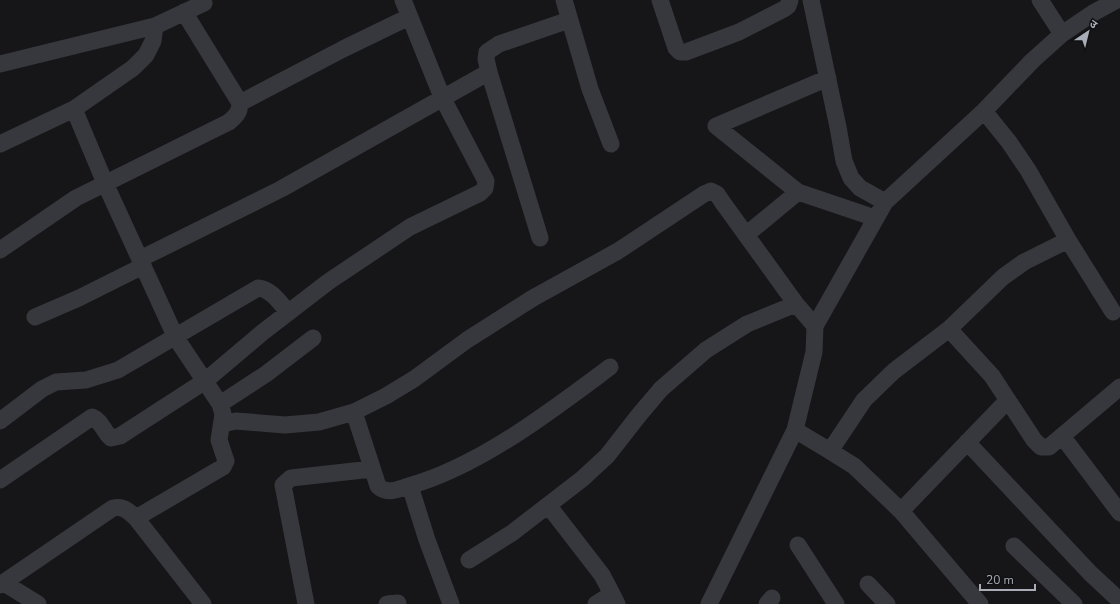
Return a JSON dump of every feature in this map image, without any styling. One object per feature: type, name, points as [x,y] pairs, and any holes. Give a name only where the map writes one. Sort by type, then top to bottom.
[{"type":"street","points":[[0,480],[92,417],[99,420],[105,433],[111,438],[120,436],[205,380],[288,312],[328,282],[410,227],[480,193],[485,188],[486,181],[442,97],[402,0]]},
{"type":"street","points":[[564,0],[590,89],[611,144]]},
{"type":"street","points":[[660,0],[676,48],[680,52],[686,52],[739,32],[784,9],[788,6],[790,0]]},
{"type":"street","points":[[811,0],[844,161],[851,178],[860,188],[884,202]]},
{"type":"street","points":[[1040,0],[1062,34]]},
{"type":"street","points":[[709,604],[795,430],[814,352],[815,326],[884,202],[984,110],[1032,61],[1062,34],[1093,13],[1117,0]]},
{"type":"street","points":[[0,64],[155,26],[208,1]]},
{"type":"street","points":[[0,250],[76,198],[229,122],[236,116],[240,110],[240,103],[184,12]]},
{"type":"street","points":[[240,103],[345,48],[409,17]]},
{"type":"street","points":[[540,238],[486,58],[487,52],[493,47],[569,20]]},
{"type":"street","points":[[0,144],[74,108],[133,68],[146,55],[153,41],[155,26]]},
{"type":"street","points":[[35,317],[79,298],[141,262],[281,189],[442,97],[489,72]]},
{"type":"street","points":[[828,78],[716,126],[798,192],[875,218]]},
{"type":"street","points":[[74,108],[105,183],[176,338],[220,404],[223,414],[219,440],[226,461],[223,467],[136,518]]},
{"type":"street","points":[[984,110],[1010,142],[1028,170],[1068,240],[1113,312]]},
{"type":"street","points":[[222,424],[236,421],[285,426],[319,422],[354,412],[386,396],[414,379],[480,331],[533,298],[618,251],[704,194],[711,191],[717,194],[796,304],[815,326]]},
{"type":"street","points":[[747,234],[798,192]]},
{"type":"street","points":[[830,451],[864,400],[894,370],[949,329],[1003,277],[1024,262],[1068,240]]},
{"type":"street","points":[[0,421],[42,388],[56,382],[86,380],[104,376],[118,370],[176,338],[258,288],[264,288],[269,292],[288,312]]},
{"type":"street","points":[[469,560],[512,533],[607,456],[661,389],[706,350],[746,324],[796,304]]},
{"type":"street","points":[[949,329],[992,376],[1034,440],[1041,447],[1049,447],[1120,387]]},
{"type":"street","points":[[220,404],[266,374],[313,338]]},
{"type":"street","points":[[354,412],[378,486],[383,491],[390,492],[453,470],[487,452],[562,403],[610,367]]},
{"type":"street","points":[[901,511],[1008,400]]},
{"type":"street","points":[[795,430],[854,466],[901,511],[980,604]]},
{"type":"street","points":[[1062,436],[1120,513]]},
{"type":"street","points":[[968,442],[1090,573],[1120,601]]},
{"type":"street","points":[[306,604],[283,485],[291,478],[372,469]]},
{"type":"street","points":[[410,486],[427,540],[451,604]]},
{"type":"street","points":[[548,505],[602,575],[615,599],[596,604]]},
{"type":"street","points":[[38,604],[2,584],[113,508],[120,507],[126,508],[136,518],[203,604]]},
{"type":"street","points":[[798,545],[836,604]]},
{"type":"street","points":[[1014,546],[1074,604]]},
{"type":"street","points":[[868,584],[887,604]]}]
